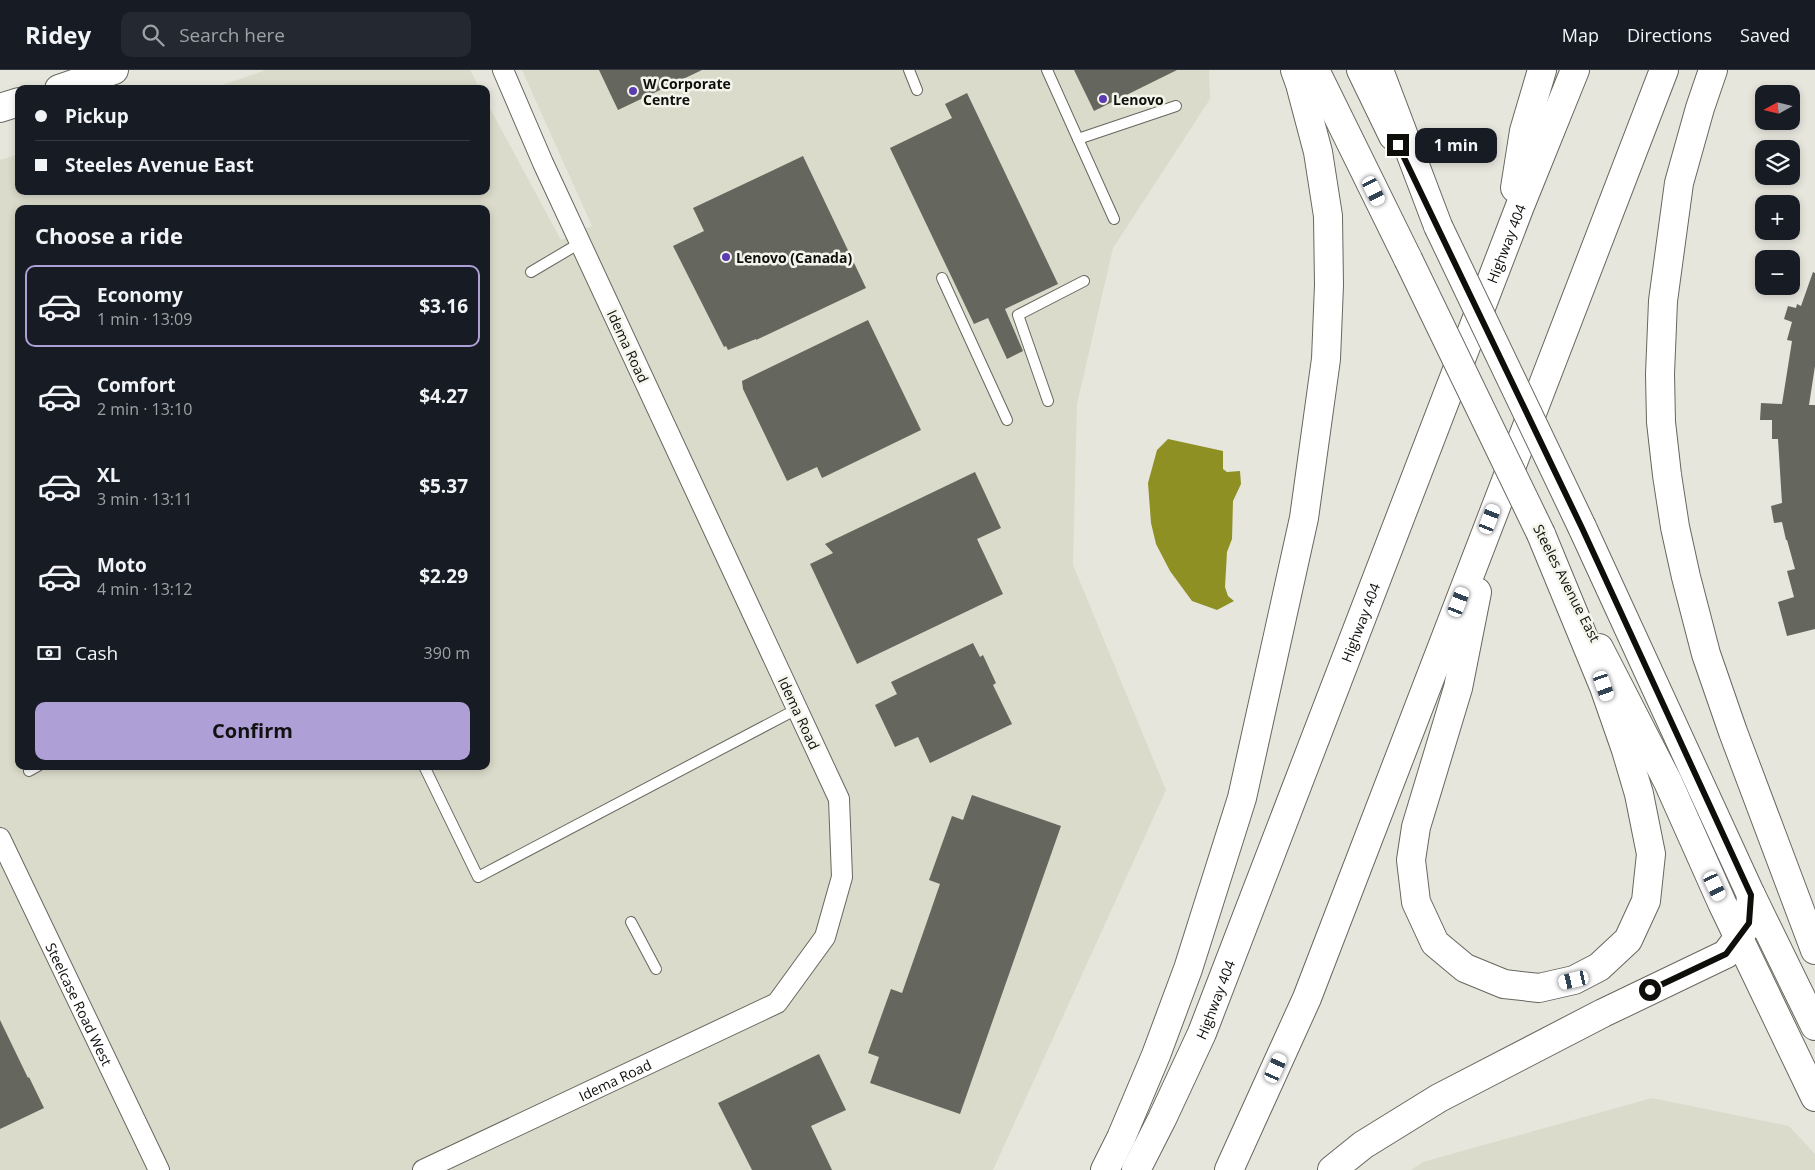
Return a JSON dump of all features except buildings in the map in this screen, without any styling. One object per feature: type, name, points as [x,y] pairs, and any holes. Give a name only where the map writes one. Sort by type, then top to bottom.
[{"type":"main road","points":[[71,85],[114,70]]},
{"type":"main road","points":[[1105,1170],[1121,1138],[1156,1055],[1188,969],[1242,798],[1304,518],[1326,359],[1329,285],[1328,216],[1318,152],[1294,70]]},
{"type":"main road","name":"Steeles Avenue East","points":[[1316,70],[1542,534],[1668,782],[1739,938],[1815,1097]]},
{"type":"main road","points":[[1361,70],[1438,226],[1582,528],[1751,895],[1815,1026]]},
{"type":"main road","points":[[1379,70],[1438,226]]},
{"type":"main road","points":[[1506,244],[1524,131],[1542,70]]},
{"type":"main road","name":"Highway 404","points":[[1136,1170],[1202,1033],[1575,70]]},
{"type":"main road","points":[[1229,1170],[1307,998],[1664,70]]},
{"type":"main road","points":[[1713,70],[1679,183],[1663,301],[1660,374],[1661,422],[1667,475],[1675,527],[1706,654],[1815,950]]},
{"type":"main road","points":[[0,108],[15,103]]},
{"type":"main road","points":[[1490,519],[1458,688],[1416,827],[1411,860],[1416,902],[1436,943],[1465,968],[1504,984],[1539,988],[1574,980],[1599,967],[1628,940],[1646,901],[1651,854],[1639,794],[1623,741],[1604,686],[1542,534]]},
{"type":"main road","points":[[1332,1170],[1363,1145],[1439,1098],[1603,1013],[1726,954],[1749,923],[1751,895]]},
{"type":"street","name":"Idema Road","points":[[422,1170],[777,1003],[825,937],[842,877],[839,800],[543,163],[503,70]]},
{"type":"street","name":"Steelcase Road West","points":[[0,838],[159,1170]]},
{"type":"lane","points":[[909,70],[917,90]]},
{"type":"lane","points":[[1047,70],[1114,219]]},
{"type":"lane","points":[[1078,139],[1176,106]]},
{"type":"lane","points":[[531,272],[580,243]]},
{"type":"lane","points":[[942,278],[1007,420]]},
{"type":"lane","points":[[1048,400],[1018,315],[1084,281]]},
{"type":"lane","points":[[426,770],[478,877],[796,709]]},
{"type":"lane","points":[[631,922],[656,969]]},
{"type":"shaded area","points":[[266,70],[470,70],[478,85],[223,85]]},
{"type":"shaded area","points":[[522,70],[1209,70],[1210,99],[1113,248],[1077,404],[1073,565],[1166,790],[993,1170],[0,1170],[0,160],[15,155],[15,195],[490,195],[490,108],[561,240],[592,226]]},
{"type":"shaded area","points":[[1168,439],[1223,451],[1223,469],[1227,472],[1240,471],[1241,484],[1233,501],[1232,539],[1227,552],[1225,587],[1228,596],[1234,601],[1217,610],[1192,601],[1170,571],[1156,544],[1151,523],[1148,483],[1157,450]]},
{"type":"shaded area","points":[[1652,1098],[1789,1126],[1815,1154],[1815,1170],[1411,1170],[1423,1162]]},
{"type":"place","name":"W Corporate Centre","points":[[633,91]]},
{"type":"place","name":"Lenovo","points":[[1103,99]]},
{"type":"place","name":"Lenovo (Canada)","points":[[726,257]]},
{"type":"route","points":[[1398,145],[1582,528],[1751,895],[1749,923],[1726,954],[1650,990]]}]
